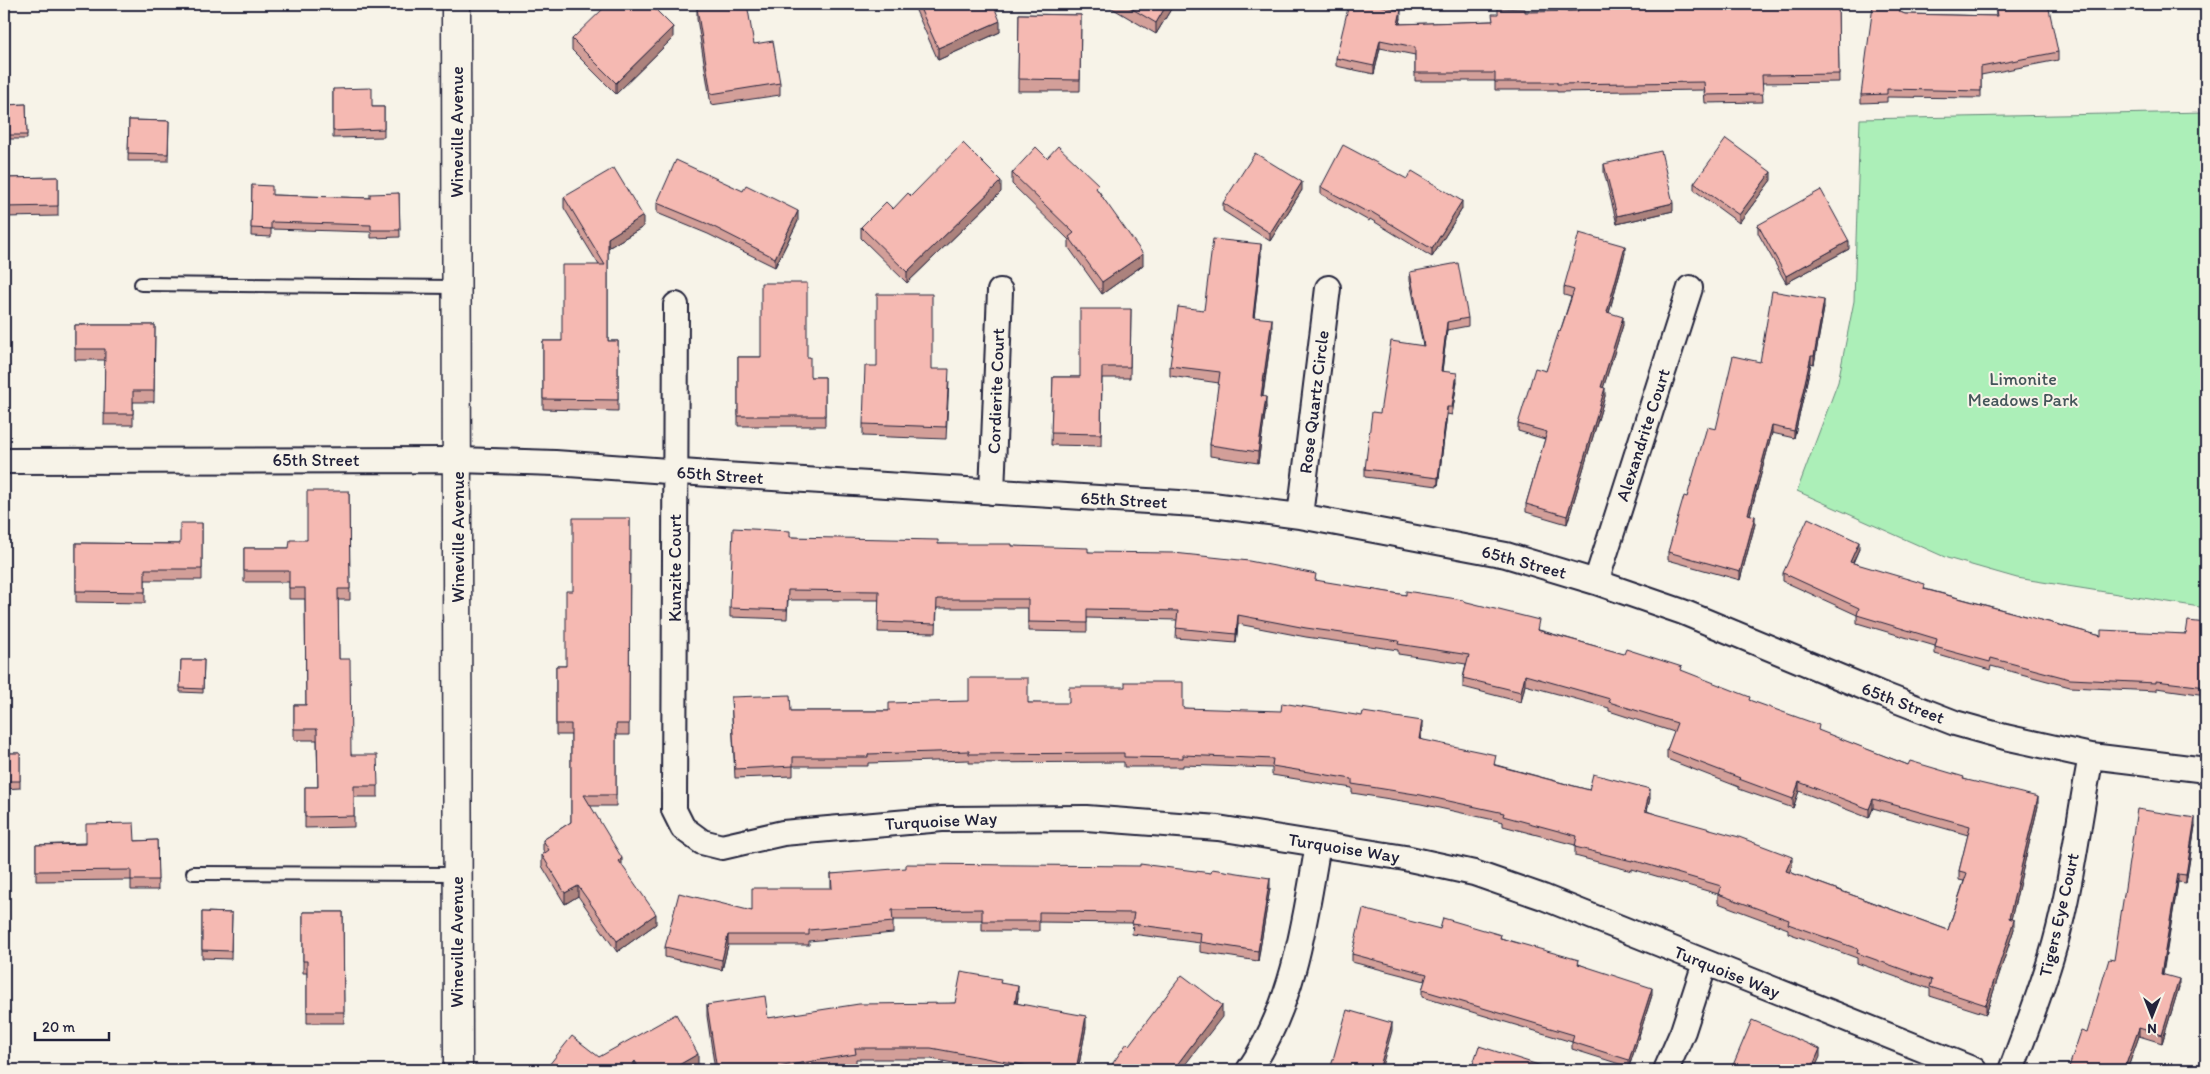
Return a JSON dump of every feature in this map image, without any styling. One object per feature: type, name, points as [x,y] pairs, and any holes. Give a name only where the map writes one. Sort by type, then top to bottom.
[{"type":"street","name":"Wineville Avenue","points":[[456,4],[458,1070]]},
{"type":"street","name":"Rose Quartz Circle","points":[[1300,516],[1328,288]]},
{"type":"street","name":"Alexandrite Court","points":[[1596,582],[1690,288]]},
{"type":"street","name":"Cordierite Court","points":[[992,492],[1000,291]]},
{"type":"street","name":"Kunzite Court","points":[[676,305],[674,810],[683,828]]},
{"type":"street","name":"65th Street","points":[[4,461],[458,460],[555,462],[676,472],[1212,505],[1300,516],[1506,556],[1596,582],[1683,612],[1954,723],[2005,737],[2090,756],[2206,770]]},
{"type":"street","name":"Tigers Eye Court","points":[[2011,1070],[2041,992],[2055,943],[2068,888],[2090,756]]},
{"type":"street","name":"Turquoise Way","points":[[683,828],[702,842],[722,847],[783,832],[942,819],[1086,818],[1218,828],[1404,858],[1474,873],[1543,897],[1974,1070]]},
{"type":"street","points":[[1250,1070],[1266,1046],[1295,966],[1318,844]]},
{"type":"street","points":[[1666,1070],[1683,1031],[1705,963]]},
{"type":"lane","points":[[141,284],[457,287]]},
{"type":"lane","points":[[193,873],[457,874]]},
{"type":"green space","name":"Limonite Meadows Park","points":[[2206,112],[2206,608],[2017,578],[1947,558],[1797,491],[1838,382],[1854,301],[1860,119]]},
{"type":"building","points":[[608,4],[650,4],[673,27],[616,83],[572,39]]},
{"type":"building","points":[[722,4],[747,4],[754,44],[773,41],[780,83],[711,94],[697,8]]},
{"type":"building","points":[[918,4],[993,4],[1000,21],[938,48]]},
{"type":"building","points":[[1124,4],[1167,4],[1156,23]]},
{"type":"building","points":[[1349,4],[1372,4],[1401,10],[1398,24],[1493,21],[1492,14],[1498,14],[1498,8],[1525,9],[1525,12],[1578,11],[1577,4],[1660,4],[1660,7],[1669,6],[1669,8],[1789,6],[1789,4],[1838,5],[1839,74],[1762,75],[1763,94],[1705,95],[1704,82],[1557,84],[1557,82],[1495,82],[1495,73],[1415,73],[1415,47],[1380,40],[1374,66],[1336,58]]},
{"type":"building","points":[[1995,4],[2048,4],[2058,52],[1981,67],[1981,91],[1887,89],[1887,94],[1861,95],[1873,6],[1898,6],[1900,12],[1905,14],[1997,16]]},
{"type":"building","points":[[1019,14],[1081,15],[1080,80],[1018,79]]},
{"type":"building","points":[[372,88],[372,107],[384,107],[384,129],[333,131],[333,89]]},
{"type":"building","points":[[26,104],[27,135],[6,135],[5,105]]},
{"type":"building","points":[[129,120],[169,121],[168,154],[128,153]]},
{"type":"building","points":[[1726,139],[1771,172],[1739,215],[1694,183]]},
{"type":"building","points":[[963,143],[1001,181],[907,272],[861,227],[886,202],[893,209],[908,193],[911,196]]},
{"type":"building","points":[[1343,145],[1407,179],[1412,171],[1462,201],[1432,249],[1370,211],[1369,213],[1321,187]]},
{"type":"building","points":[[1058,146],[1099,185],[1096,188],[1143,254],[1102,282],[1069,237],[1074,233],[1012,173],[1036,147],[1047,158]]},
{"type":"building","points":[[1661,151],[1673,203],[1617,216],[1604,164]]},
{"type":"building","points":[[1255,153],[1302,182],[1270,233],[1223,203]]},
{"type":"building","points":[[676,160],[743,191],[746,185],[798,211],[775,258],[708,224],[657,203]]},
{"type":"building","points":[[614,168],[643,216],[608,238],[608,341],[618,341],[618,400],[543,399],[543,341],[562,341],[562,265],[605,265],[564,197]]},
{"type":"building","points":[[58,177],[58,206],[4,207],[4,178]]},
{"type":"building","points":[[252,185],[272,186],[272,195],[370,198],[370,194],[399,193],[400,230],[371,230],[371,225],[271,222],[271,229],[251,228]]},
{"type":"building","points":[[1821,190],[1849,241],[1786,276],[1758,225]]},
{"type":"building","points":[[1579,233],[1625,246],[1607,312],[1623,317],[1601,387],[1605,388],[1567,516],[1526,504],[1547,432],[1518,424],[1535,368],[1546,371],[1574,290],[1564,287]]},
{"type":"building","points":[[1213,239],[1261,244],[1253,317],[1272,319],[1261,396],[1266,397],[1258,452],[1210,445],[1220,372],[1170,366],[1178,307],[1204,310]]},
{"type":"building","points":[[1458,263],[1468,318],[1447,322],[1441,371],[1457,373],[1452,407],[1447,407],[1438,478],[1365,469],[1372,412],[1380,413],[1391,341],[1424,346],[1410,272]]},
{"type":"building","points":[[761,283],[807,283],[807,357],[810,357],[810,377],[825,377],[825,416],[738,416],[738,357],[761,357]]},
{"type":"building","points":[[1772,291],[1824,300],[1814,356],[1811,356],[1794,431],[1772,426],[1748,514],[1755,516],[1740,572],[1668,552],[1684,496],[1687,497],[1707,427],[1716,429],[1733,356],[1760,362]]},
{"type":"building","points":[[877,294],[932,294],[932,369],[949,369],[946,427],[863,424],[865,366],[877,366]]},
{"type":"building","points":[[1080,309],[1131,309],[1130,367],[1102,367],[1101,434],[1051,433],[1053,377],[1080,377]]},
{"type":"building","points":[[75,325],[155,325],[154,391],[133,391],[133,414],[104,414],[105,349],[75,349]]},
{"type":"building","points":[[307,491],[349,491],[350,589],[338,589],[339,659],[350,659],[351,755],[377,755],[378,786],[354,786],[354,816],[305,817],[305,787],[318,787],[317,729],[294,729],[294,705],[306,705],[305,588],[289,588],[289,571],[244,571],[244,548],[289,548],[290,540],[307,540]]},
{"type":"building","points":[[573,518],[630,518],[629,724],[616,724],[616,795],[584,795],[622,858],[619,861],[656,914],[617,941],[578,886],[565,893],[542,855],[549,850],[543,840],[571,822],[571,724],[556,724],[556,666],[566,666],[566,591],[573,591]]},
{"type":"building","points":[[1808,518],[1859,542],[1850,562],[1925,584],[1924,589],[2101,636],[2101,630],[2186,634],[2188,621],[2206,623],[2206,687],[2156,681],[2156,683],[2070,679],[1991,658],[1990,662],[1935,647],[1937,639],[1857,615],[1859,608],[1783,573]]},
{"type":"building","points":[[180,523],[202,523],[202,569],[145,569],[145,592],[76,591],[76,543],[180,544]]},
{"type":"building","points":[[733,528],[790,531],[790,537],[938,540],[938,544],[1012,544],[1012,546],[1088,548],[1088,552],[1174,553],[1249,561],[1316,574],[1315,580],[1406,595],[1406,591],[1463,600],[1539,620],[1537,630],[1624,654],[1626,649],[1682,667],[1681,670],[1750,697],[1749,700],[1819,725],[1818,730],[1908,765],[1910,761],[1964,777],[1963,779],[2038,797],[2009,918],[2014,920],[1986,1005],[1930,987],[1932,980],[1857,953],[1858,949],[1788,924],[1789,920],[1718,894],[1721,886],[1632,860],[1575,847],[1577,836],[1503,816],[1504,813],[1421,795],[1352,784],[1352,779],[1272,766],[1273,759],[1183,755],[1183,758],[1124,757],[1124,753],[969,754],[969,751],[868,754],[868,757],[793,757],[793,766],[735,769],[731,697],[790,695],[791,711],[889,711],[889,703],[969,701],[969,678],[1028,678],[1028,703],[1069,703],[1069,687],[1125,687],[1125,682],[1183,682],[1183,708],[1281,711],[1282,703],[1362,716],[1363,712],[1422,721],[1419,739],[1496,755],[1494,765],[1589,790],[1593,774],[1650,789],[1645,811],[1739,837],[1792,857],[1786,871],[1948,930],[1967,873],[1959,871],[1970,826],[1873,799],[1869,809],[1799,782],[1793,799],[1667,750],[1677,723],[1609,702],[1610,699],[1525,675],[1521,692],[1463,678],[1469,655],[1398,644],[1399,641],[1306,628],[1238,615],[1236,634],[1176,628],[1178,611],[1087,609],[1087,623],[1028,622],[1028,599],[937,599],[936,624],[878,622],[879,591],[788,590],[787,610],[730,608]]},
{"type":"building","points":[[181,660],[204,660],[203,689],[180,688]]},
{"type":"building","points":[[4,753],[20,753],[20,781],[4,781]]},
{"type":"building","points":[[2137,809],[2195,818],[2186,875],[2178,874],[2161,974],[2179,979],[2162,1035],[2139,1028],[2124,1070],[2068,1070],[2081,1031],[2087,1033],[2109,959],[2114,960]]},
{"type":"building","points":[[134,823],[135,841],[157,840],[158,880],[131,880],[131,870],[36,871],[36,845],[86,844],[86,824]]},
{"type":"building","points":[[906,864],[1140,866],[1140,864],[1211,873],[1212,869],[1270,878],[1258,951],[1200,942],[1201,933],[1132,924],[1134,913],[1039,912],[1039,921],[982,921],[982,909],[892,910],[893,922],[809,930],[809,935],[728,935],[722,960],[665,947],[679,893],[752,911],[752,888],[832,888],[831,874],[906,868]]},
{"type":"building","points":[[1363,909],[1440,929],[1443,918],[1501,935],[1500,938],[1579,960],[1578,964],[1652,988],[1629,1060],[1572,1042],[1574,1035],[1422,990],[1427,974],[1352,954]]},
{"type":"building","points":[[202,912],[232,913],[231,951],[202,950]]},
{"type":"building","points":[[303,912],[343,912],[344,1012],[307,1012],[307,961],[303,961]]},
{"type":"building","points":[[961,972],[1001,979],[1000,983],[1018,986],[1015,1003],[1086,1016],[1076,1070],[1050,1070],[931,1048],[855,1048],[856,1054],[759,1070],[717,1070],[707,1005],[765,996],[768,1018],[859,1004],[955,1003]]},
{"type":"building","points":[[1182,975],[1222,1005],[1173,1070],[1108,1070],[1127,1043],[1129,1045]]},
{"type":"building","points":[[1347,1010],[1392,1023],[1379,1070],[1330,1070]]},
{"type":"building","points":[[676,1014],[698,1054],[670,1070],[640,1070],[635,1061],[628,1070],[545,1070],[572,1036],[599,1057]]},
{"type":"building","points":[[1752,1020],[1820,1049],[1811,1070],[1731,1070]]},
{"type":"building","points":[[1479,1046],[1551,1069],[1471,1070]]}]
